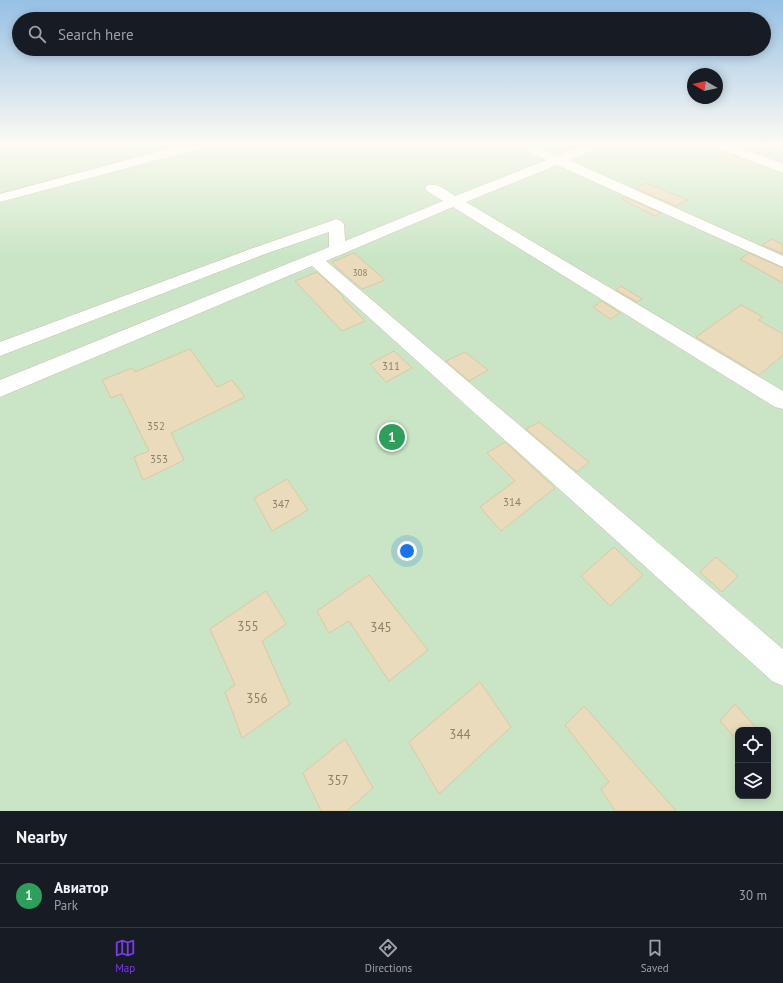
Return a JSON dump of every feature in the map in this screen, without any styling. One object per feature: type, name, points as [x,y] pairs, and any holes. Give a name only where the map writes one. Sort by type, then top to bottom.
[{"type":"street","points":[[0,198],[60,182]]},
{"type":"street","points":[[0,389],[505,182]]},
{"type":"street","points":[[605,182],[783,262]]},
{"type":"street","points":[[432,188],[783,401]]},
{"type":"street","points":[[0,349],[259,251],[336,224],[337,250]]},
{"type":"street","points":[[315,260],[783,670]]},
{"type":"green space","points":[[0,182],[783,182],[783,811],[0,811]]},
{"type":"building","points":[[646,183],[688,200],[676,206],[637,189]]},
{"type":"building","points":[[625,197],[661,213],[655,216],[622,199]]},
{"type":"building","points":[[772,239],[783,245],[783,254],[762,245]]},
{"type":"building","points":[[354,253],[385,280],[362,289],[332,262]]},
{"type":"building","points":[[749,253],[783,268],[783,283],[740,259]]},
{"type":"building","points":[[317,272],[344,297],[342,298],[365,321],[342,331],[295,281]]},
{"type":"building","points":[[621,286],[642,299],[637,302],[616,290]]},
{"type":"building","points":[[602,301],[620,313],[610,319],[593,307]]},
{"type":"building","points":[[741,305],[763,317],[758,320],[783,334],[783,355],[759,375],[696,337]]},
{"type":"building","points":[[190,349],[217,387],[232,380],[245,397],[171,433],[184,460],[143,480],[134,457],[149,451],[121,394],[111,398],[102,380],[132,368],[135,372]]},
{"type":"building","points":[[394,351],[412,368],[386,382],[370,364]]},
{"type":"building","points":[[465,352],[488,370],[469,381],[446,361]]},
{"type":"building","points":[[539,422],[589,462],[577,472],[526,429]]},
{"type":"building","points":[[505,442],[555,488],[501,531],[480,507],[515,481],[487,453]]},
{"type":"building","points":[[287,479],[308,510],[272,531],[254,498]]},
{"type":"building","points":[[614,547],[643,575],[610,606],[581,576]]},
{"type":"building","points":[[716,557],[738,576],[722,592],[700,572]]},
{"type":"building","points":[[369,575],[428,650],[389,681],[349,621],[329,633],[317,611]]},
{"type":"building","points":[[266,591],[286,624],[262,641],[290,704],[242,738],[225,692],[235,685],[210,629]]},
{"type":"building","points":[[480,682],[511,727],[439,794],[409,742]]},
{"type":"building","points":[[735,704],[755,727],[735,727],[735,738],[720,721]]},
{"type":"building","points":[[584,706],[676,811],[615,811],[601,789],[609,782],[565,725]]},
{"type":"building","points":[[345,739],[373,788],[347,811],[321,811],[303,773]]},
{"type":"place","name":"Авиатор","points":[[392,437]]}]
